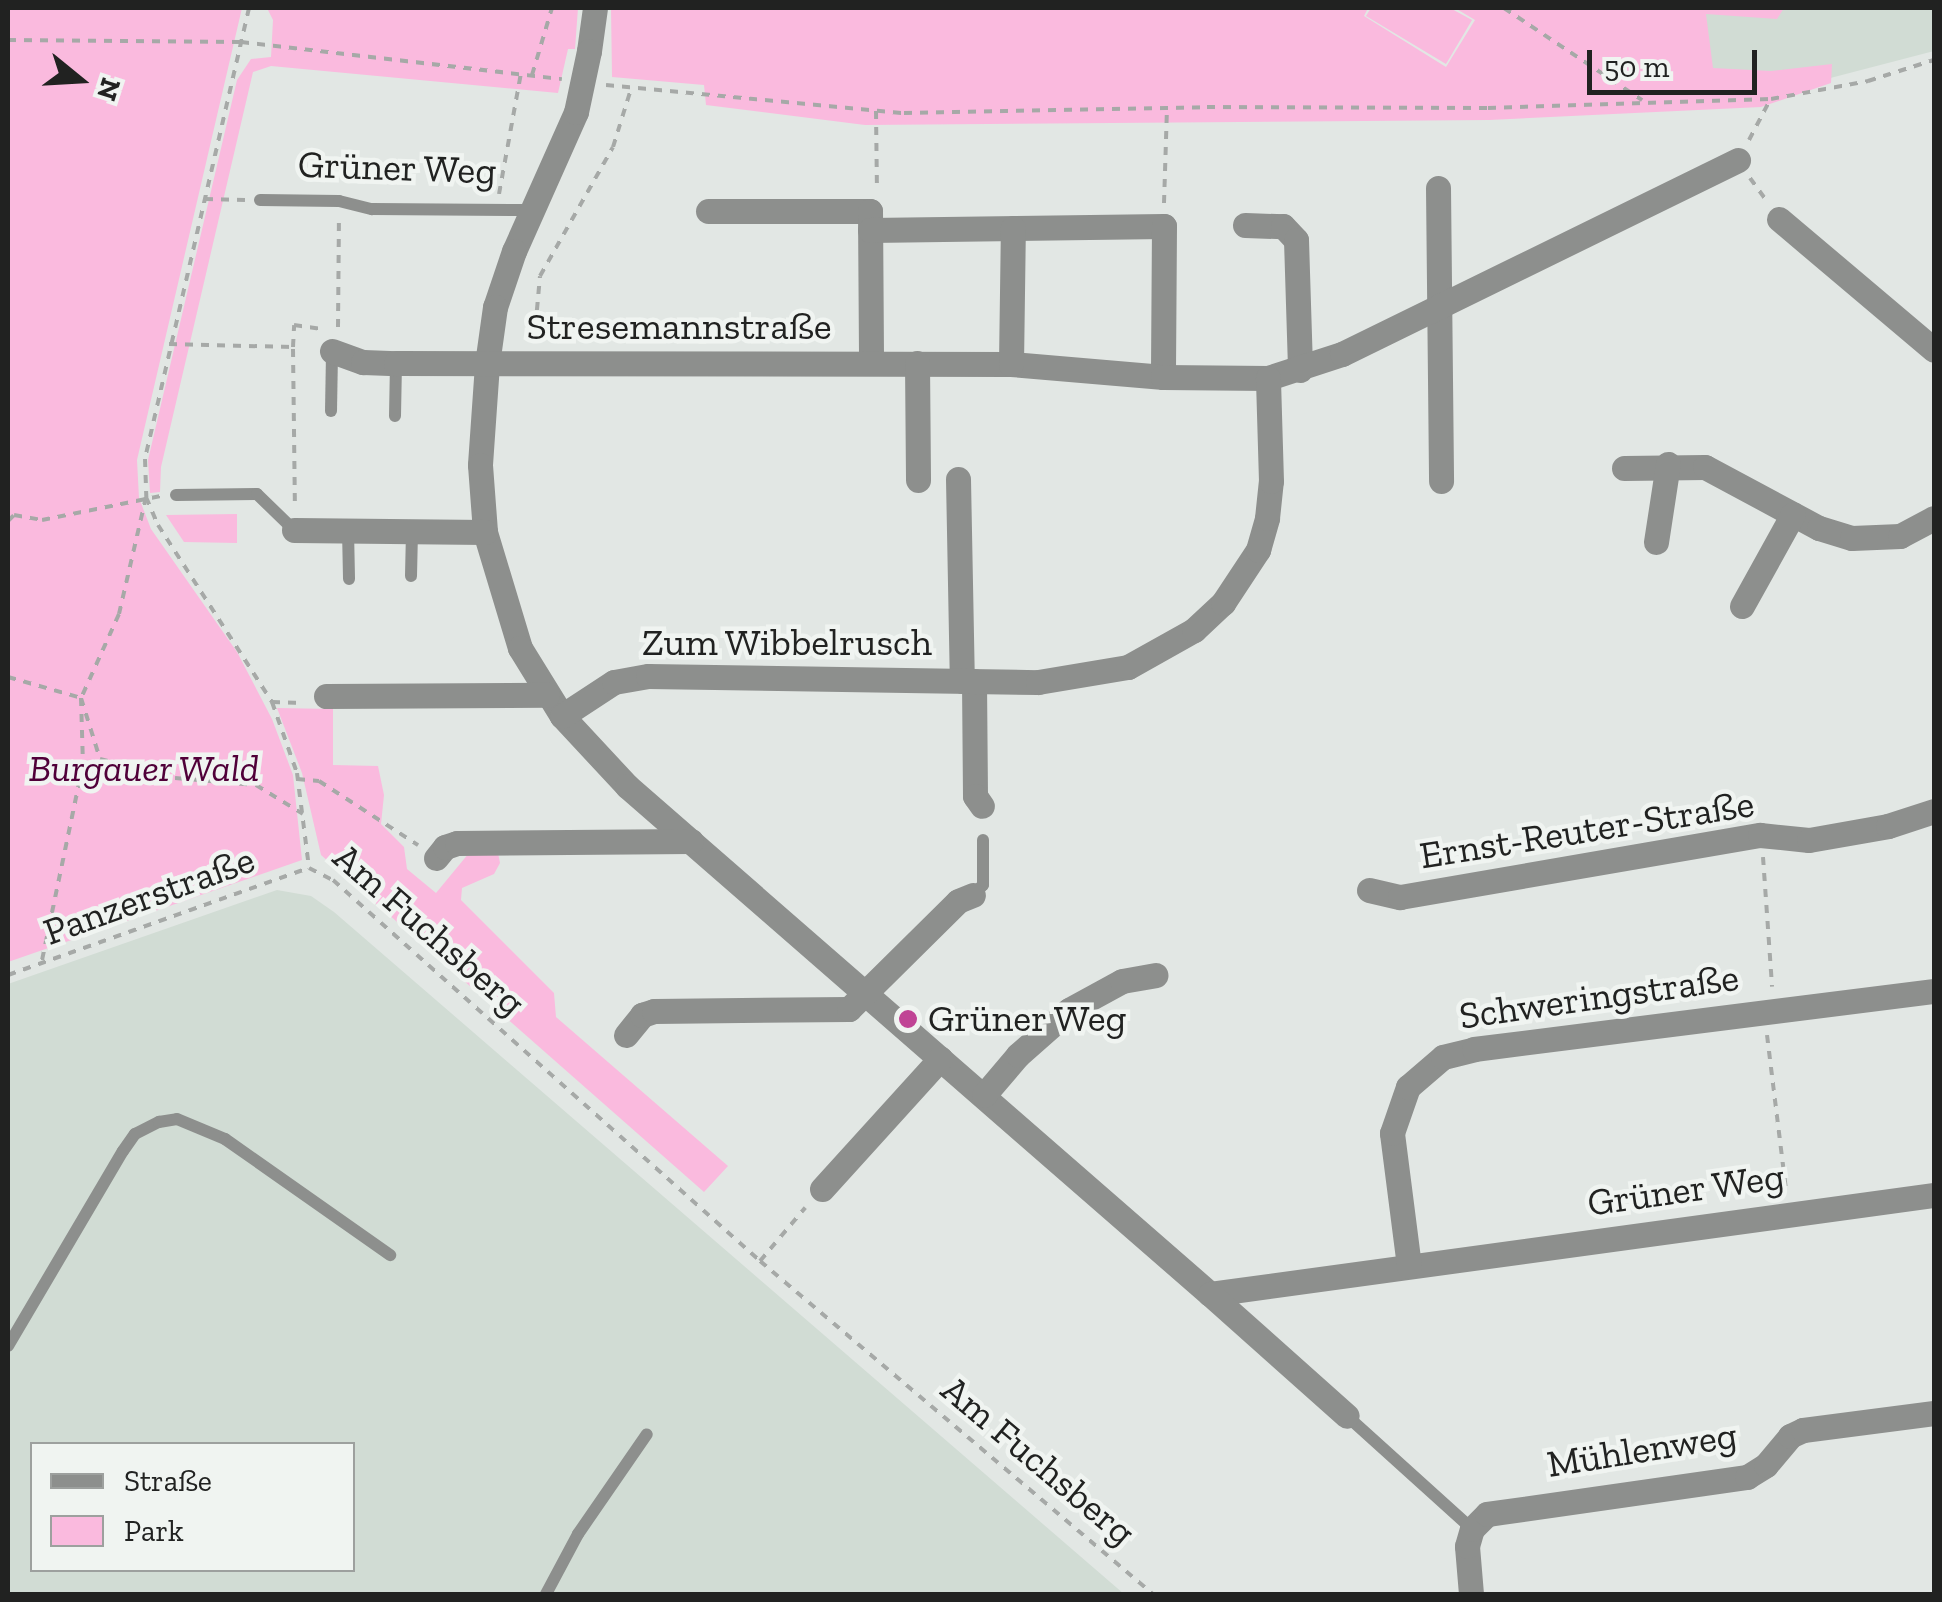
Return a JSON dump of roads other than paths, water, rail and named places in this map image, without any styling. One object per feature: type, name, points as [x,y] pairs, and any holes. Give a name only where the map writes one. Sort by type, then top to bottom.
[{"type":"street","name":"Grüner Weg","points":[[594,8],[590,51],[576,112],[531,210],[496,306],[486,364],[480,465],[485,532],[515,635],[555,706],[627,786],[1347,1416]]},
{"type":"street","name":"Stresemannstraße","points":[[486,364],[1011,364],[1163,377],[1268,378],[1300,370],[1438,308],[1738,160]]},
{"type":"street","points":[[1438,188],[1440,481]]},
{"type":"street","points":[[708,211],[1013,228],[1164,226],[1163,377]]},
{"type":"street","points":[[1779,219],[1934,350]]},
{"type":"street","name":"Stresemannstraße","points":[[870,220],[871,363]]},
{"type":"street","points":[[1245,225],[1283,226],[1296,240],[1300,370]]},
{"type":"street","points":[[1011,364],[1013,228]]},
{"type":"street","points":[[332,351],[364,362],[486,364]]},
{"type":"street","points":[[918,363],[918,480]]},
{"type":"street","name":"Zum Wibbelrusch","points":[[555,706],[614,682],[648,676],[1054,680],[1128,666],[1194,630],[1223,603],[1258,550],[1267,518],[1268,378]]},
{"type":"street","points":[[1656,542],[1668,464]]},
{"type":"street","points":[[1624,468],[1668,464],[1705,467],[1836,535],[1879,539],[1900,536],[1934,518]]},
{"type":"street","name":"Zum Wibbelrusch","points":[[958,479],[975,796],[982,806]]},
{"type":"street","points":[[1742,606],[1793,514]]},
{"type":"street","points":[[294,530],[485,532]]},
{"type":"street","points":[[326,696],[555,706]]},
{"type":"street","name":"Ernst-Reuter-Straße","points":[[1369,890],[1400,897],[1760,835],[1810,840],[1888,826],[1934,811]]},
{"type":"street","points":[[436,858],[445,847],[457,843],[691,841]]},
{"type":"street","points":[[626,1035],[642,1016],[654,1011],[848,1008],[958,901],[973,895]]},
{"type":"street","points":[[984,1095],[1018,1055],[1069,1010],[1122,981],[1155,974]]},
{"type":"street","name":"Schweringstraße","points":[[1409,1266],[1392,1133],[1408,1087],[1434,1064],[1474,1049],[1934,991]]},
{"type":"street","points":[[822,1189],[940,1059]]},
{"type":"street","name":"Grüner Weg","points":[[1210,1294],[1934,1195]]},
{"type":"street","name":"Mühlenweg","points":[[1472,1529],[1498,1510],[1747,1477],[1766,1464],[1790,1436],[1803,1430],[1934,1419]]},
{"type":"street","points":[[1471,1594],[1466,1559],[1472,1529]]},
{"type":"lane","name":"Grüner Weg","points":[[255,200],[339,201],[372,209],[531,210]]},
{"type":"lane","points":[[332,351],[332,411]]},
{"type":"lane","points":[[396,363],[396,416]]},
{"type":"lane","points":[[176,494],[257,494],[294,530]]},
{"type":"lane","points":[[348,530],[348,579]]},
{"type":"lane","points":[[412,531],[412,576]]},
{"type":"lane","points":[[973,895],[983,884],[983,840]]},
{"type":"lane","points":[[8,1346],[123,1151],[135,1134],[159,1122],[190,1123],[225,1138],[390,1256]]},
{"type":"lane","name":"Grüner Weg","points":[[1347,1416],[1472,1529]]},
{"type":"lane","points":[[546,1594],[578,1534],[647,1434]]},
{"type":"place","name":"Grüner Weg","points":[[908,1019]]},
{"type":"park label","name":"Burgauer Wald","points":[[144,769]]}]
